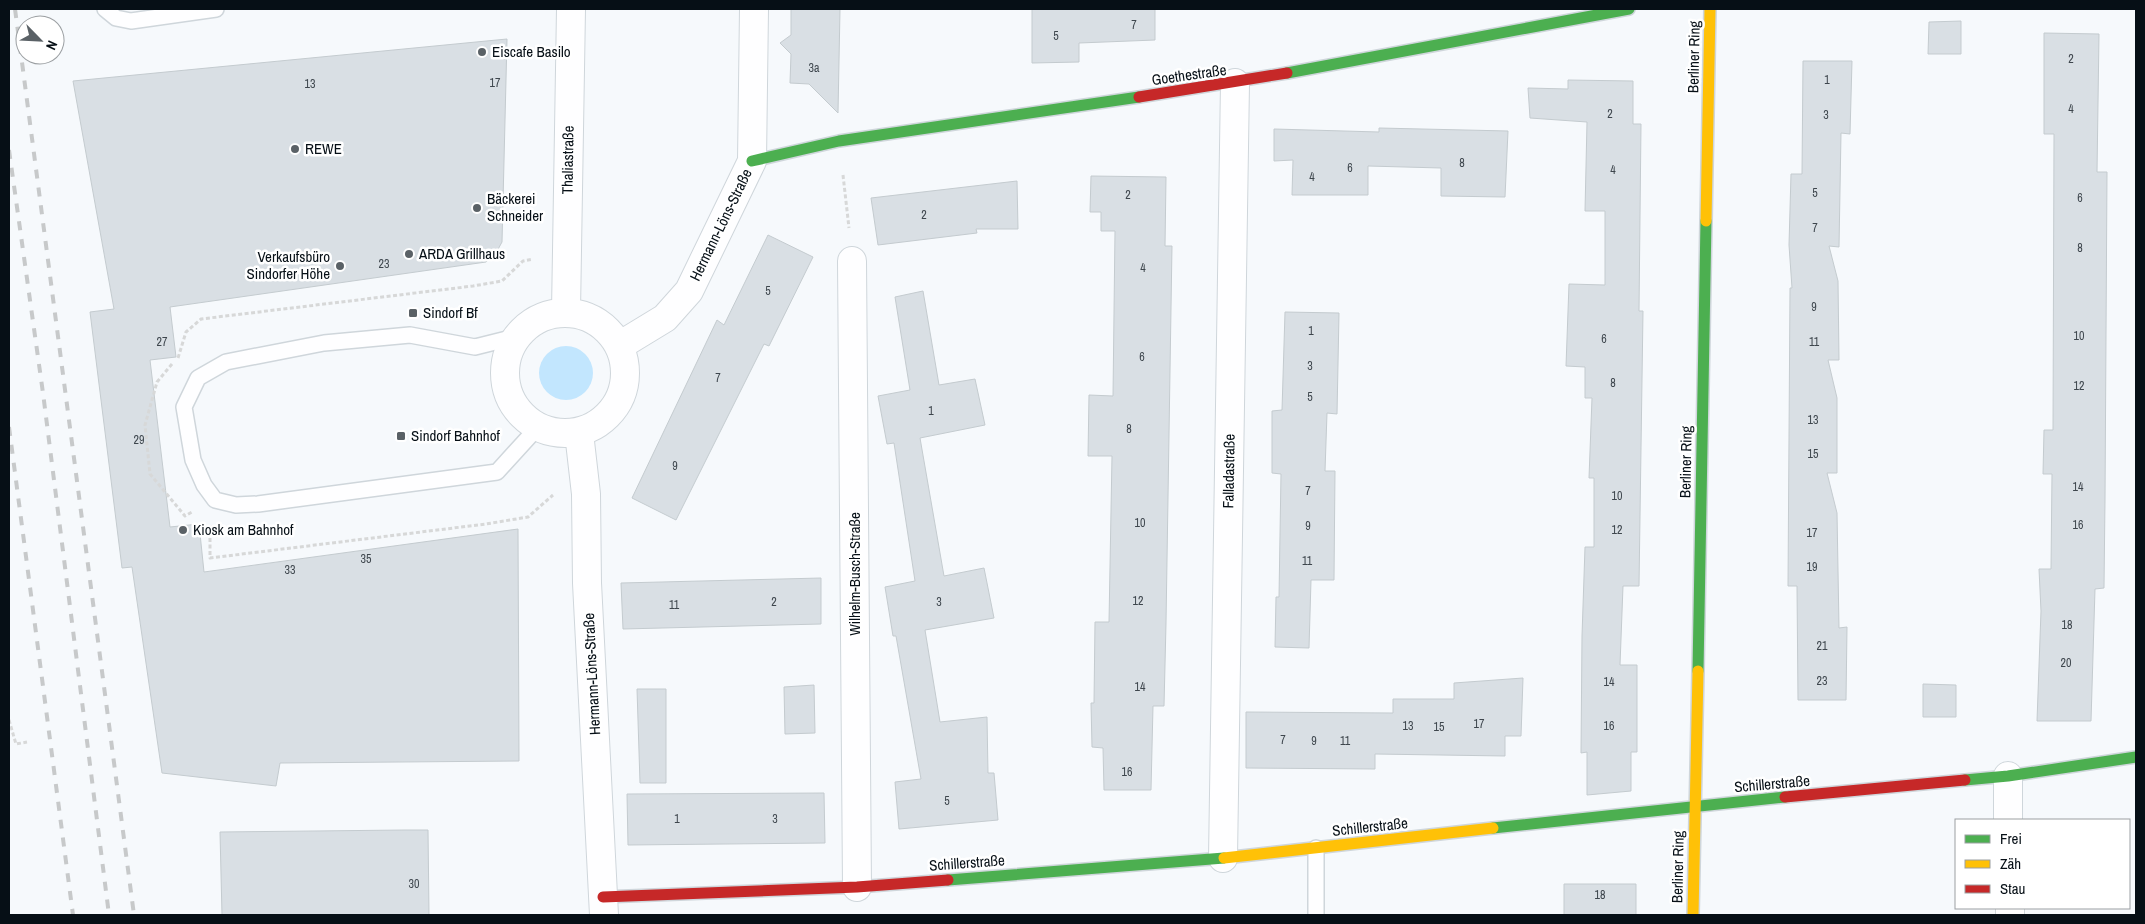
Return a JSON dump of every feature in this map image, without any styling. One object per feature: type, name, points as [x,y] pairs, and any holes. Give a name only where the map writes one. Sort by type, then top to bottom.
[{"type":"street","name":"Thaliastraße","points":[[566,311],[572,9]]},
{"type":"street","name":"Hermann-Löns-Straße","points":[[620,346],[665,318],[689,291],[752,161],[754,9]]},
{"type":"street","name":"Goethestraße","points":[[752,161],[839,141],[1235,83],[1629,9]]},
{"type":"street","name":"Berliner Ring","points":[[1693,915],[1710,9]]},
{"type":"street","name":"Falladastraße","points":[[1222,858],[1235,83]]},
{"type":"street","name":"Wilhelm-Busch-Straße","points":[[852,261],[858,887]]},
{"type":"street","points":[[566,311],[588,316],[607,328],[620,346],[625,364],[624,382],[618,400],[608,415],[579,433],[556,432],[538,427],[521,415],[509,397],[504,377],[506,356],[515,337],[537,318],[566,311]]},
{"type":"street","name":"Hermann-Löns-Straße","points":[[579,433],[586,494],[587,583],[604,906]]},
{"type":"street","name":"Schillerstraße","points":[[604,906],[1222,858],[1694,806],[2008,776],[2136,757]]},
{"type":"street","points":[[2008,776],[2008,819]]},
{"type":"lane","points":[[105,9],[116,18],[131,21],[216,9]]},
{"type":"lane","points":[[515,337],[474,347],[410,335],[324,343],[226,362],[198,378],[184,407],[193,460],[204,485],[215,500],[236,505],[258,504],[497,472],[538,427]]},
{"type":"lane","points":[[1316,848],[1316,915]]},
{"type":"path","points":[[839,141],[852,261]]},
{"type":"path","points":[[210,558],[486,524],[528,517],[552,496],[586,494]]},
{"type":"path","points":[[9,720],[16,744],[27,742]]},
{"type":"shaded area","points":[[561,346],[571,346],[581,350],[589,358],[593,373],[589,388],[581,396],[571,400],[561,400],[551,396],[543,388],[539,378],[539,368],[543,358],[551,350]]},
{"type":"building","points":[[791,9],[840,9],[838,113],[809,84],[790,83],[791,54],[780,43],[791,35]]},
{"type":"building","points":[[1032,9],[1155,9],[1155,40],[1079,43],[1079,62],[1032,63]]},
{"type":"building","points":[[1961,21],[1961,54],[1928,54],[1929,22]]},
{"type":"building","points":[[2044,33],[2099,34],[2097,172],[2107,172],[2104,588],[2095,589],[2091,721],[2037,721],[2041,611],[2039,569],[2051,569],[2052,474],[2043,474],[2044,430],[2053,430],[2054,134],[2044,134]]},
{"type":"building","points":[[507,39],[502,242],[496,253],[486,262],[170,307],[176,357],[150,360],[170,527],[199,524],[204,572],[518,529],[519,761],[280,763],[276,786],[162,773],[132,567],[122,568],[90,312],[114,309],[73,81]]},
{"type":"building","points":[[1803,61],[1852,61],[1850,134],[1841,133],[1839,247],[1829,246],[1838,281],[1839,360],[1828,360],[1837,398],[1837,473],[1827,473],[1837,513],[1839,628],[1847,627],[1846,700],[1798,700],[1797,586],[1788,586],[1790,288],[1792,288],[1789,245],[1791,174],[1802,174]]},
{"type":"building","points":[[1568,80],[1633,81],[1633,124],[1641,124],[1639,311],[1643,311],[1639,586],[1623,586],[1620,665],[1637,665],[1637,752],[1631,752],[1631,791],[1587,795],[1587,752],[1581,753],[1582,636],[1585,547],[1594,547],[1594,478],[1589,478],[1592,398],[1585,398],[1585,367],[1566,366],[1569,284],[1605,285],[1605,211],[1585,211],[1587,122],[1530,118],[1528,88],[1568,89]]},
{"type":"building","points":[[1379,128],[1508,131],[1505,197],[1441,196],[1441,168],[1368,166],[1368,195],[1292,195],[1293,160],[1274,161],[1274,129],[1379,132]]},
{"type":"building","points":[[1091,176],[1166,177],[1165,246],[1172,246],[1164,706],[1153,706],[1151,790],[1104,790],[1103,748],[1092,747],[1091,703],[1094,703],[1095,622],[1109,622],[1112,456],[1088,456],[1089,395],[1113,396],[1115,231],[1101,231],[1101,212],[1090,212]]},
{"type":"building","points":[[1017,181],[1018,229],[976,229],[977,233],[878,245],[871,198]]},
{"type":"building","points":[[768,235],[813,257],[769,346],[764,344],[676,520],[632,498],[717,320],[724,325]]},
{"type":"building","points":[[923,291],[939,385],[975,379],[985,425],[920,438],[944,576],[984,568],[994,618],[925,630],[940,722],[987,717],[988,773],[994,773],[998,820],[899,829],[895,782],[921,779],[896,636],[893,636],[885,587],[915,581],[894,443],[887,444],[878,396],[910,390],[895,297]]},
{"type":"building","points":[[1285,312],[1339,313],[1337,414],[1327,413],[1325,471],[1335,471],[1334,580],[1311,580],[1309,648],[1275,647],[1276,597],[1279,597],[1281,474],[1272,473],[1272,411],[1282,410]]},
{"type":"building","points":[[821,578],[821,624],[623,629],[621,583]]},
{"type":"building","points":[[1523,678],[1521,736],[1505,736],[1505,756],[1375,754],[1375,769],[1246,768],[1246,712],[1393,713],[1393,699],[1454,699],[1454,683]]},
{"type":"building","points":[[1923,684],[1956,685],[1956,717],[1923,717]]},
{"type":"building","points":[[814,685],[815,733],[785,734],[784,687]]},
{"type":"building","points":[[637,689],[666,689],[666,783],[640,783]]},
{"type":"building","points":[[824,793],[825,843],[628,845],[627,794]]},
{"type":"building","points":[[428,830],[429,915],[222,915],[220,832]]},
{"type":"building","points":[[1564,884],[1636,884],[1636,915],[1564,915]]},
{"type":"railway","points":[[15,9],[134,915]]},
{"type":"railway","points":[[9,150],[43,393],[109,915]]},
{"type":"railway","points":[[9,427],[73,915]]},
{"type":"traffic: fast","points":[[1287,73],[1629,9]]},
{"type":"traffic: fast","points":[[752,161],[839,141],[1139,97]]},
{"type":"traffic: fast","points":[[1698,671],[1706,221]]},
{"type":"traffic: fast","points":[[1965,780],[2008,776],[2136,757]]},
{"type":"traffic: fast","points":[[1493,828],[1785,797]]},
{"type":"traffic: fast","points":[[948,880],[1224,858]]},
{"type":"traffic: slow","points":[[1706,221],[1710,9]]},
{"type":"traffic: slow","points":[[1693,915],[1698,671]]},
{"type":"traffic: slow","points":[[1224,858],[1493,828]]},
{"type":"traffic: jam","points":[[1139,97],[1287,73]]},
{"type":"traffic: jam","points":[[1785,797],[1965,780]]},
{"type":"traffic: jam","points":[[603,897],[857,887],[948,880]]},
{"type":"place","name":"Eiscafe Basilo","points":[[482,52]]},
{"type":"place","name":"REWE","points":[[295,149]]},
{"type":"place","name":"Bäckerei Schneider","points":[[477,208]]},
{"type":"place","name":"ARDA Grillhaus","points":[[409,254]]},
{"type":"place","name":"Verkaufsbüro Sindorfer Höhe","points":[[340,266]]},
{"type":"place","name":"Sindorf Bf","points":[[413,313]]},
{"type":"place","name":"Sindorf Bahnhof","points":[[401,436]]},
{"type":"place","name":"Kiosk am Bahnhof","points":[[183,530]]}]
